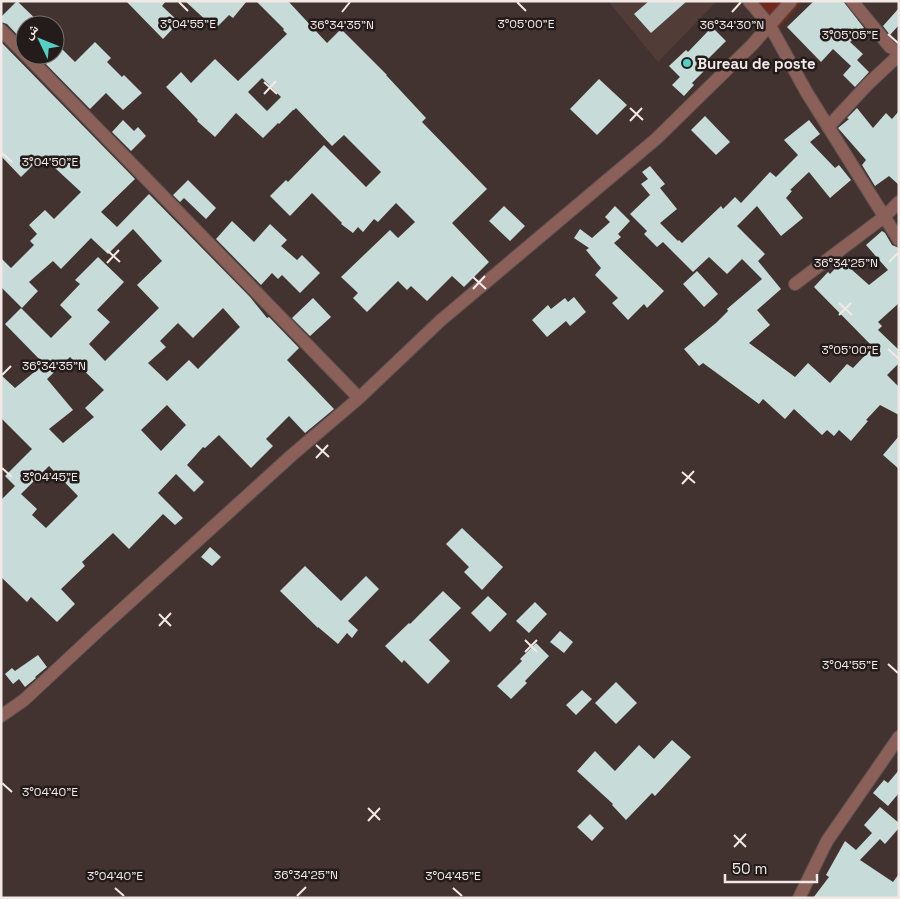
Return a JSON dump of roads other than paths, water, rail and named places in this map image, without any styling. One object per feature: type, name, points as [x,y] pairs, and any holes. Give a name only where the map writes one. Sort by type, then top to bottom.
[{"type":"street","points":[[748,1],[770,26],[807,93],[899,240]]},
{"type":"street","points":[[1,716],[24,700],[292,455],[359,398],[440,321],[656,139],[752,45],[792,1]]},
{"type":"street","points":[[828,127],[899,53],[890,47],[852,1]]},
{"type":"street","points":[[1,30],[15,45]]},
{"type":"street","points":[[35,65],[359,398]]},
{"type":"street","points":[[795,284],[884,217],[899,202]]},
{"type":"street","points":[[799,898],[827,841],[899,737]]},
{"type":"place","name":"Bureau de poste","points":[[687,63]]}]
